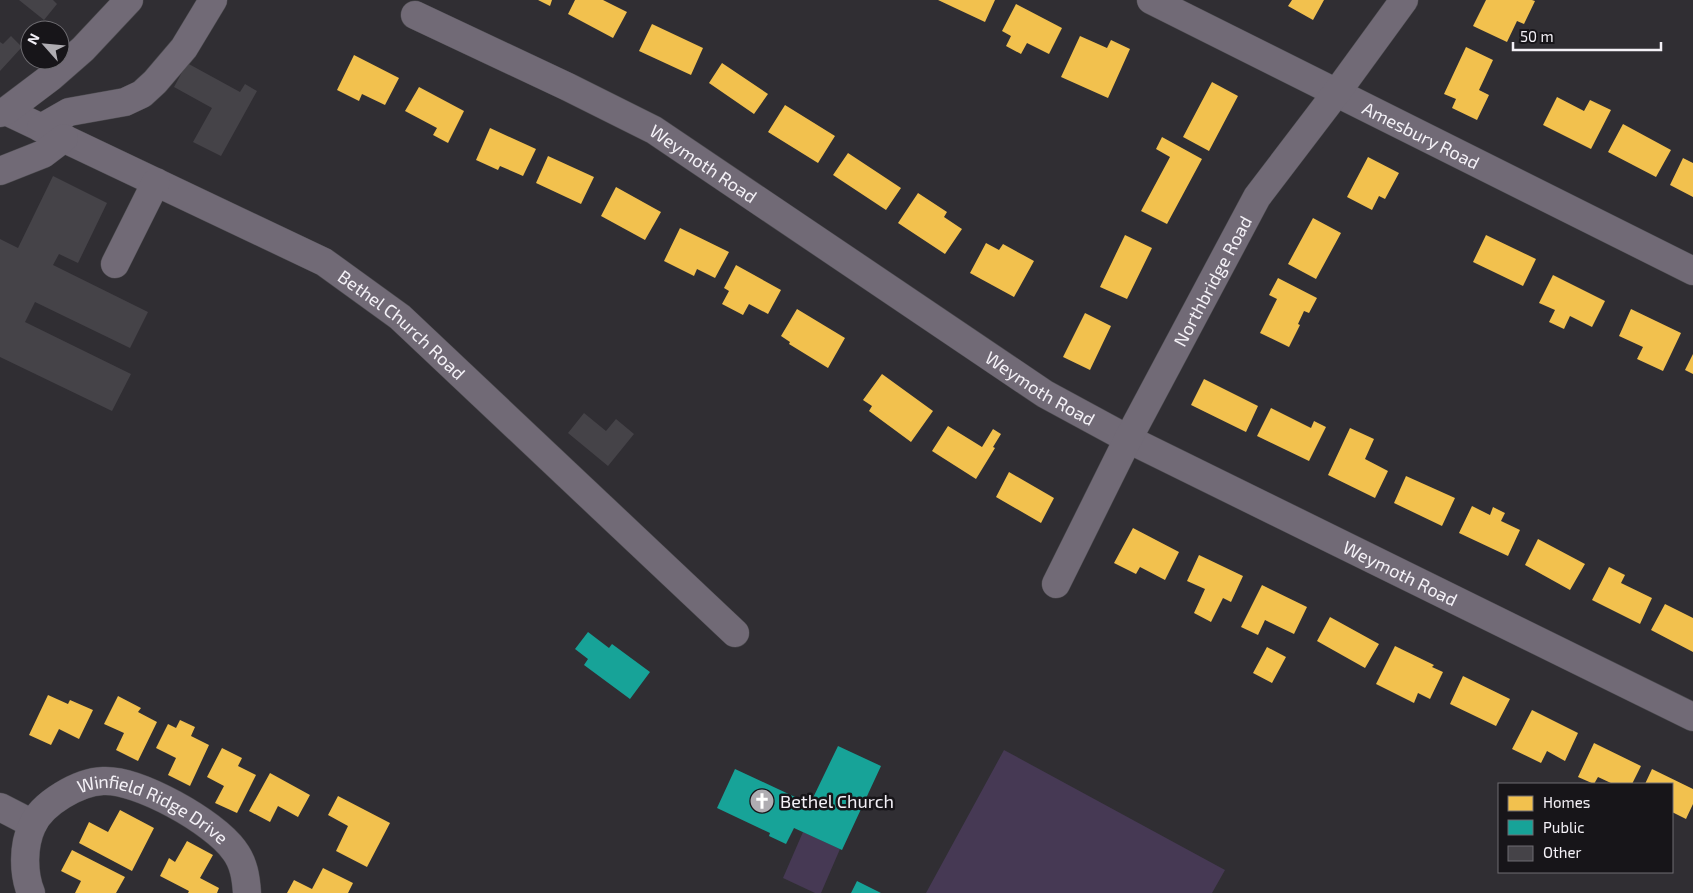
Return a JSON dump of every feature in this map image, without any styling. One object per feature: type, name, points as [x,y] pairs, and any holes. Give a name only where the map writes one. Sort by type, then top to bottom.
[{"type":"street","points":[[3,112],[51,77],[129,0]]},
{"type":"street","points":[[0,171],[44,154],[52,133],[69,112],[125,102],[142,94],[155,82],[184,48],[213,0]]},
{"type":"street","name":"Amesbury Road","points":[[1151,0],[1693,271]]},
{"type":"street","name":"Northbridge Road","points":[[1056,584],[1128,439],[1256,198],[1404,0]]},
{"type":"street","name":"Weymoth Road","points":[[415,15],[654,130],[1045,394],[1128,439],[1693,717]]},
{"type":"street","name":"Bethel Church Road","points":[[3,112],[52,133],[324,262],[400,317],[735,633]]},
{"type":"street","points":[[115,264],[156,182]]},
{"type":"street","name":"Winfield Ridge Drive","points":[[31,893],[27,882],[25,864],[28,841],[33,824],[41,813],[67,792],[84,784],[101,781],[128,784],[159,798],[198,818],[222,836],[241,861],[246,878],[247,893]]},
{"type":"street","points":[[0,806],[33,824]]},
{"type":"shaded area","points":[[1004,750],[1225,870],[1212,893],[926,893]]},
{"type":"shaded area","points":[[803,832],[840,849],[821,893],[815,893],[783,878]]},
{"type":"building: Homes","points":[[538,0],[552,0],[550,6]]},
{"type":"building: Homes","points":[[575,0],[603,0],[627,12],[613,38],[568,14]]},
{"type":"building: Homes","points":[[938,0],[995,0],[985,22]]},
{"type":"building: Homes","points":[[1292,0],[1324,0],[1313,20],[1288,6]]},
{"type":"building: Homes","points":[[1486,0],[1535,1],[1524,24],[1517,21],[1507,42],[1473,26]]},
{"type":"building: Homes","points":[[1016,4],[1062,28],[1049,54],[1027,43],[1021,54],[1006,46],[1011,36],[1002,31]]},
{"type":"building: Homes","points":[[652,24],[703,48],[691,75],[639,51]]},
{"type":"building: Homes","points":[[1080,36],[1107,48],[1111,40],[1130,49],[1108,98],[1061,77]]},
{"type":"building: Homes","points":[[1466,47],[1493,60],[1479,90],[1489,95],[1477,120],[1452,108],[1456,99],[1444,94]]},
{"type":"building: Homes","points":[[354,55],[399,78],[385,105],[362,94],[359,101],[337,90]]},
{"type":"building: Homes","points":[[722,63],[768,94],[754,114],[709,83]]},
{"type":"building: Homes","points":[[1212,82],[1238,96],[1209,151],[1183,137]]},
{"type":"building: Homes","points":[[419,87],[464,111],[448,143],[433,135],[437,128],[405,111]]},
{"type":"building: Homes","points":[[1557,97],[1584,111],[1590,100],[1611,110],[1591,149],[1543,125]]},
{"type":"building: Homes","points":[[785,105],[835,136],[818,163],[768,132]]},
{"type":"building: Homes","points":[[1623,124],[1671,150],[1656,177],[1608,152]]},
{"type":"building: Homes","points":[[490,128],[536,149],[523,176],[500,166],[498,170],[476,160]]},
{"type":"building: Homes","points":[[1162,137],[1202,159],[1167,224],[1141,211],[1170,157],[1156,149]]},
{"type":"building: Homes","points":[[848,153],[901,188],[886,210],[833,175]]},
{"type":"building: Homes","points":[[548,156],[594,177],[581,204],[536,183]]},
{"type":"building: Homes","points":[[1368,157],[1399,173],[1385,199],[1379,196],[1372,210],[1347,197]]},
{"type":"building: Homes","points":[[1683,158],[1693,163],[1693,197],[1670,185]]},
{"type":"building: Homes","points":[[616,187],[661,212],[645,240],[601,216]]},
{"type":"building: Homes","points":[[918,193],[947,212],[944,217],[962,229],[945,254],[898,223]]},
{"type":"building: Homes","points":[[1313,218],[1341,233],[1316,279],[1288,264]]},
{"type":"building: Homes","points":[[680,228],[729,252],[715,278],[697,269],[694,276],[664,261]]},
{"type":"building: Homes","points":[[1125,235],[1152,248],[1127,299],[1100,287]]},
{"type":"building: Homes","points":[[1486,235],[1536,259],[1523,286],[1473,262]]},
{"type":"building: Homes","points":[[986,243],[999,250],[1003,244],[1034,261],[1014,297],[970,273]]},
{"type":"building: Homes","points":[[736,265],[781,290],[768,314],[749,304],[743,315],[722,304],[729,291],[724,288]]},
{"type":"building: Homes","points":[[1553,275],[1605,301],[1592,327],[1570,316],[1564,329],[1549,322],[1555,310],[1539,303]]},
{"type":"building: Homes","points":[[1278,278],[1317,298],[1309,313],[1304,311],[1298,324],[1300,325],[1289,347],[1260,333],[1277,299],[1269,295]]},
{"type":"building: Homes","points":[[797,309],[845,338],[828,368],[789,344],[790,342],[781,336]]},
{"type":"building: Homes","points":[[1631,309],[1681,333],[1663,371],[1637,359],[1643,347],[1619,336]]},
{"type":"building: Homes","points":[[1085,313],[1111,326],[1090,370],[1063,357]]},
{"type":"building: Homes","points":[[1693,354],[1693,374],[1685,370]]},
{"type":"building: Homes","points":[[882,374],[933,411],[911,442],[869,411],[872,406],[863,400]]},
{"type":"building: Homes","points":[[1204,379],[1258,406],[1246,432],[1191,405]]},
{"type":"building: Homes","points":[[1271,408],[1311,428],[1314,421],[1326,427],[1309,461],[1257,436]]},
{"type":"building: Homes","points":[[948,426],[982,447],[993,429],[1001,434],[993,447],[995,448],[976,479],[932,451]]},
{"type":"building: Homes","points":[[1350,428],[1374,439],[1365,459],[1388,471],[1375,498],[1328,475]]},
{"type":"building: Homes","points":[[1009,472],[1054,498],[1041,523],[996,497]]},
{"type":"building: Homes","points":[[1406,476],[1455,498],[1442,526],[1394,503]]},
{"type":"building: Homes","points":[[1472,506],[1490,515],[1493,507],[1505,513],[1501,521],[1520,530],[1508,556],[1459,533]]},
{"type":"building: Homes","points":[[1133,528],[1179,552],[1165,580],[1140,567],[1136,574],[1114,563]]},
{"type":"building: Homes","points":[[1538,539],[1585,564],[1570,590],[1525,565]]},
{"type":"building: Homes","points":[[1199,555],[1243,576],[1231,602],[1223,598],[1211,622],[1194,613],[1205,589],[1187,581]]},
{"type":"building: Homes","points":[[1609,567],[1625,575],[1621,583],[1652,598],[1640,624],[1592,600]]},
{"type":"building: Homes","points":[[1262,585],[1307,607],[1294,634],[1265,620],[1258,635],[1241,627]]},
{"type":"building: Homes","points":[[1665,604],[1693,618],[1693,652],[1651,630]]},
{"type":"building: Homes","points":[[1330,617],[1379,644],[1365,668],[1317,641]]},
{"type":"building: Homes","points":[[1395,646],[1434,665],[1432,667],[1443,672],[1430,699],[1418,693],[1414,703],[1376,684]]},
{"type":"building: Homes","points":[[1267,647],[1286,657],[1272,683],[1253,673]]},
{"type":"building: Homes","points":[[1463,676],[1510,699],[1496,726],[1450,704]]},
{"type":"building: Homes","points":[[48,695],[68,704],[70,700],[93,710],[79,739],[59,729],[51,745],[29,735]]},
{"type":"building: Homes","points":[[118,696],[141,708],[138,712],[157,722],[138,761],[116,750],[124,733],[104,724]]},
{"type":"building: Homes","points":[[1532,710],[1578,733],[1565,761],[1547,751],[1541,763],[1512,749]]},
{"type":"building: Homes","points":[[180,720],[195,727],[191,736],[209,745],[190,786],[168,775],[176,758],[156,748],[168,724],[176,728]]},
{"type":"building: Homes","points":[[1594,743],[1641,766],[1632,783],[1611,783],[1598,777],[1595,783],[1592,783],[1578,777]]},
{"type":"building: Homes","points":[[222,748],[242,758],[238,766],[256,775],[237,813],[215,803],[224,786],[207,777]]},
{"type":"building: Homes","points":[[1652,769],[1693,789],[1693,804],[1686,819],[1673,812],[1673,783],[1645,783]]},
{"type":"building: Homes","points":[[270,773],[310,795],[298,817],[278,806],[270,822],[249,811]]},
{"type":"building: Homes","points":[[338,796],[390,823],[367,867],[336,851],[348,826],[328,815]]},
{"type":"building: Homes","points":[[120,810],[154,828],[132,871],[79,843],[89,822],[108,832]]},
{"type":"building: Homes","points":[[187,841],[213,855],[200,878],[219,888],[217,893],[188,893],[189,891],[160,876],[169,858],[175,862]]},
{"type":"building: Homes","points":[[72,850],[125,877],[116,893],[75,893],[81,881],[61,871]]},
{"type":"building: Homes","points":[[323,868],[353,883],[348,893],[287,893],[294,880],[312,889]]},
{"type":"building: Public","points":[[588,632],[609,648],[612,644],[650,672],[630,699],[584,665],[588,659],[575,649]]},
{"type":"building: Public","name":"Bethel Church","points":[[838,746],[881,766],[842,850],[794,828],[786,844],[769,836],[770,833],[717,808],[735,769],[810,804]]},
{"type":"building: Public","points":[[857,881],[881,893],[851,893]]},
{"type":"building: Other","points":[[19,0],[53,0],[57,4],[44,20]]},
{"type":"building: Other","points":[[11,36],[20,45],[20,49],[0,71],[0,42],[3,44]]},
{"type":"building: Other","points":[[187,63],[240,92],[245,84],[257,91],[221,156],[193,142],[212,108],[174,87]]},
{"type":"building: Other","points":[[53,176],[107,203],[78,263],[59,254],[53,265],[148,312],[130,348],[35,302],[25,322],[131,374],[112,411],[0,357],[0,239],[18,248]]},
{"type":"building: Other","points":[[584,413],[606,431],[616,419],[634,434],[608,466],[568,433]]},
{"type":"place","name":"Bethel Church","points":[[762,801]]}]
